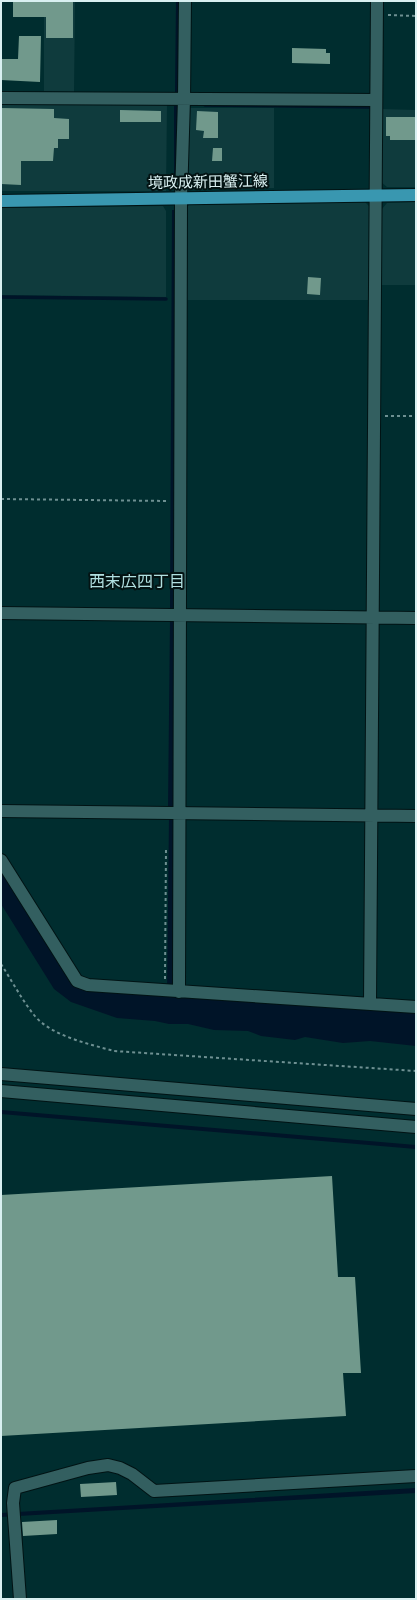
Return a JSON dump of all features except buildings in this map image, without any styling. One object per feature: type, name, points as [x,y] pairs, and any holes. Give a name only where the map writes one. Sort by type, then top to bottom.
[{"type":"main road","name":"境政成新田蟹江線","points":[[1,201],[416,195]]},
{"type":"street","points":[[174,991],[180,813],[181,198],[185,1]]},
{"type":"street","points":[[370,1004],[372,617],[377,196],[377,1]]},
{"type":"street","points":[[1,98],[376,100]]},
{"type":"street","points":[[1,613],[416,618]]},
{"type":"street","points":[[1,811],[416,816]]},
{"type":"street","points":[[1,860],[78,981],[88,985],[416,1007]]},
{"type":"street","points":[[1,1074],[416,1109]]},
{"type":"street","points":[[1,1092],[416,1127]]},
{"type":"street","points":[[20,1599],[13,1514],[15,1488],[88,1468],[108,1465],[120,1468],[132,1474],[154,1491],[416,1476]]},
{"type":"path","points":[[377,15],[416,16]]},
{"type":"path","points":[[374,416],[416,416]]},
{"type":"path","points":[[1,499],[168,501]]},
{"type":"path","points":[[1,964],[35,1016],[55,1031],[87,1044],[114,1051],[416,1071]]},
{"type":"shaded area","points":[[44,1],[75,1],[74,92],[44,91]]},
{"type":"shaded area","points":[[176,1],[180,1],[180,92],[175,92]]},
{"type":"shaded area","points":[[1,103],[167,104],[166,191],[1,191]]},
{"type":"shaded area","points":[[174,106],[180,106],[179,183],[174,183]]},
{"type":"shaded area","points":[[187,108],[274,108],[274,188],[186,190]]},
{"type":"shaded area","points":[[382,109],[416,110],[416,187],[387,187],[381,182]]},
{"type":"shaded area","points":[[365,202],[370,207],[370,300],[185,300],[185,208],[189,205]]},
{"type":"shaded area","points":[[416,202],[416,285],[380,285],[382,209],[387,203]]},
{"type":"shaded area","points":[[163,206],[166,211],[166,297],[1,295],[1,208]]},
{"type":"shaded area","points":[[172,210],[178,210],[175,608],[170,608]]},
{"type":"shaded area","points":[[170,620],[174,620],[173,809],[168,809]]},
{"type":"shaded area","points":[[169,817],[174,817],[173,972],[175,995],[416,1012],[416,1046],[370,1041],[343,1043],[305,1037],[295,1040],[261,1036],[248,1031],[214,1030],[188,1024],[169,1024],[155,1021],[117,1018],[71,1002],[54,989],[1,904],[1,868],[73,981],[167,994]]},
{"type":"shaded area","points":[[1,1110],[416,1145],[416,1149],[1,1114]]},
{"type":"shaded area","points":[[416,1488],[416,1493],[1,1517],[1,1513]]},
{"type":"waterway","points":[[205,105],[370,107]]},
{"type":"waterway","points":[[1,297],[166,299]]},
{"type":"district","name":"西末広四丁目","points":[[137,581]]}]
